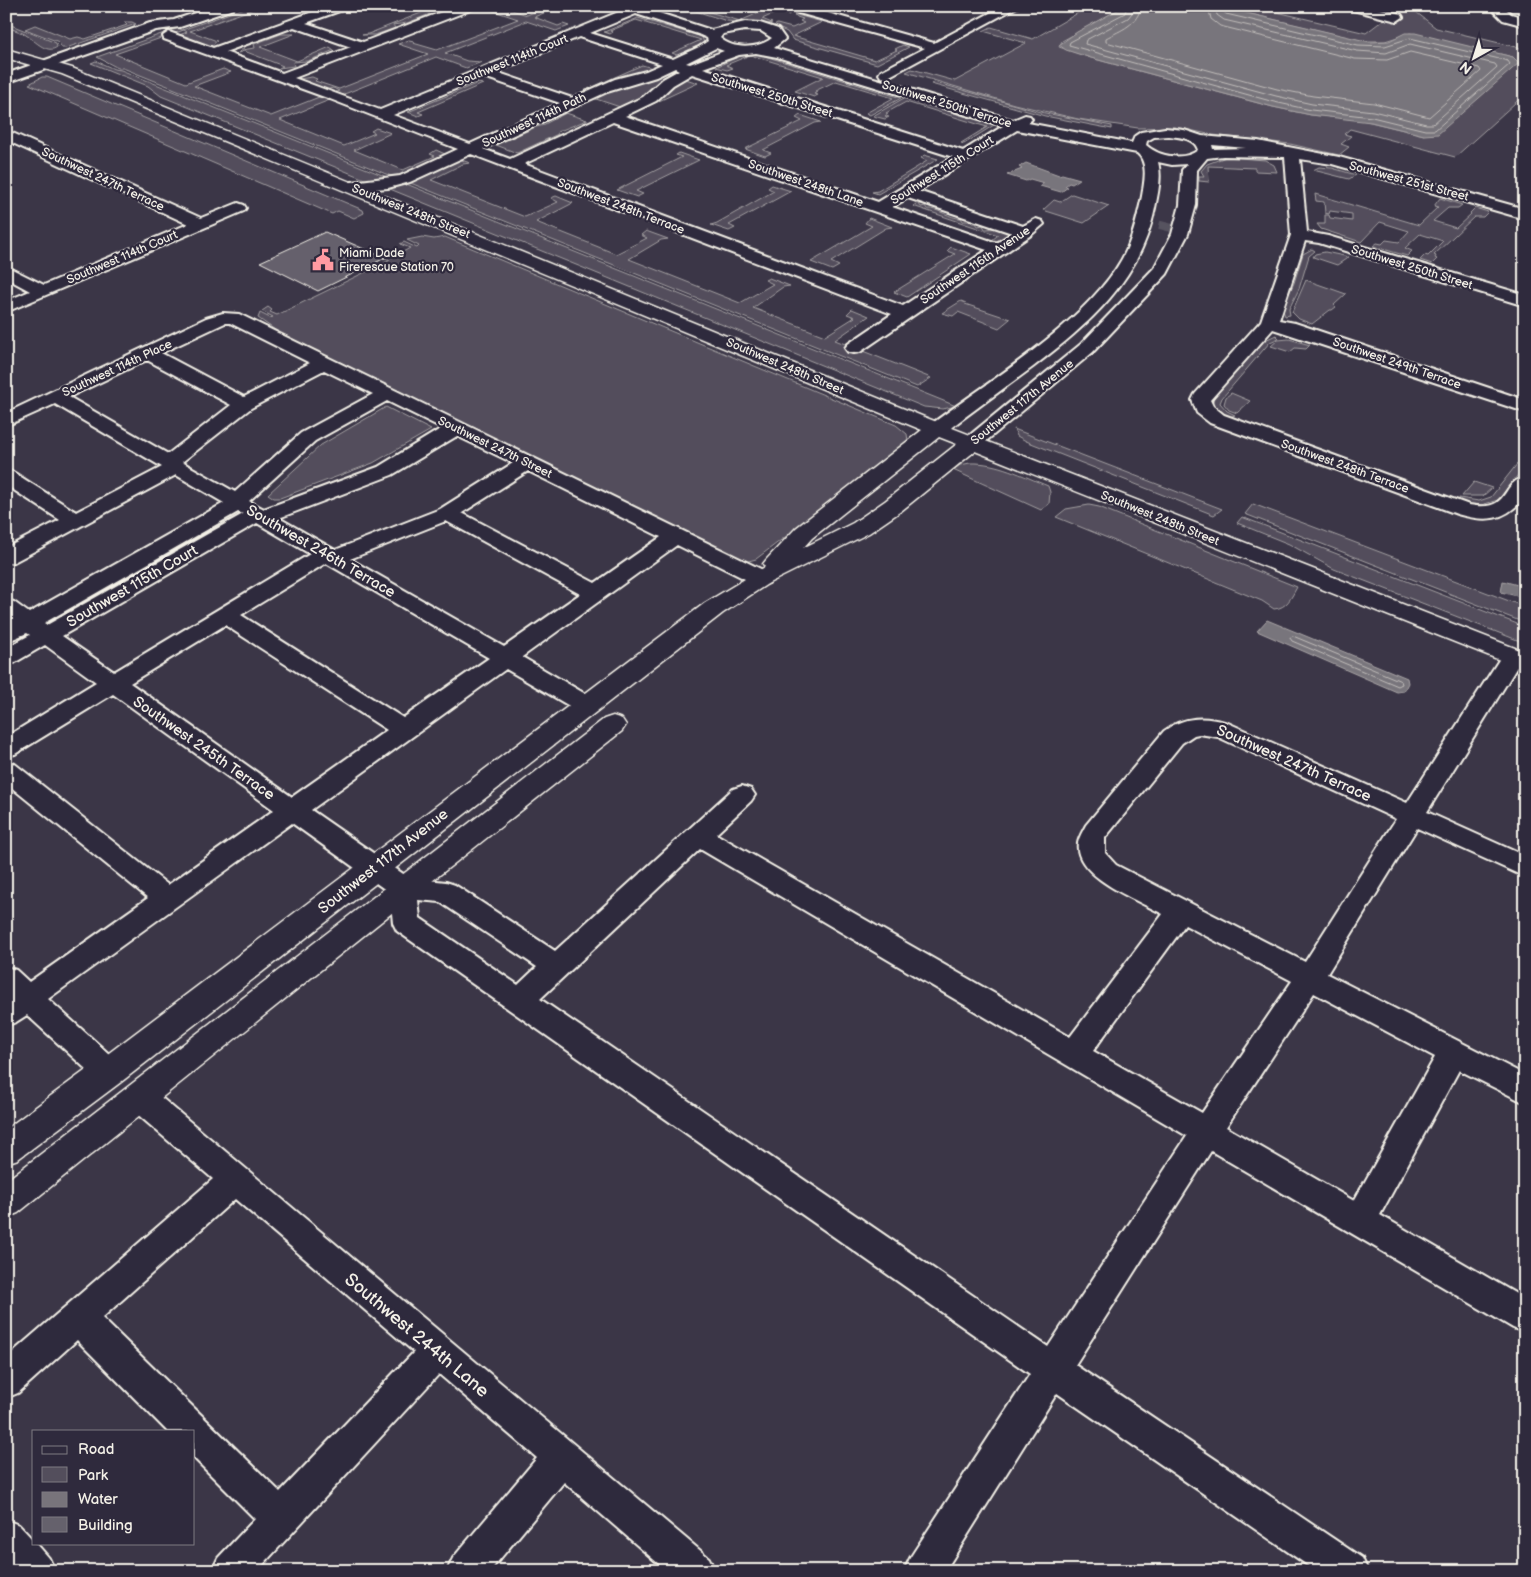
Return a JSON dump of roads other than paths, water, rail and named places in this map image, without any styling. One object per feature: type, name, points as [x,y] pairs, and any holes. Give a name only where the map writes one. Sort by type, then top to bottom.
[{"type":"street","points":[[6,79],[154,26],[166,18],[202,6]]},
{"type":"street","points":[[154,26],[176,24],[229,6]]},
{"type":"street","points":[[213,52],[341,6]]},
{"type":"street","points":[[446,6],[464,8]]},
{"type":"street","points":[[656,6],[730,27]]},
{"type":"street","points":[[788,6],[935,48]]},
{"type":"street","points":[[987,6],[1009,9]]},
{"type":"street","points":[[1353,6],[1397,16]]},
{"type":"street","points":[[282,78],[464,8]]},
{"type":"street","points":[[640,8],[703,31],[714,39]]},
{"type":"street","name":"Southwest 114th Court","points":[[380,115],[640,8]]},
{"type":"street","points":[[886,74],[1009,9]]},
{"type":"street","points":[[1502,10],[1525,22]]},
{"type":"street","points":[[294,23],[364,47]]},
{"type":"street","name":"Southwest 250th Terrace","points":[[730,27],[761,27],[773,31],[779,39],[793,46],[1030,116],[1144,146]]},
{"type":"street","name":"Southwest 114th Path","points":[[349,186],[403,180],[571,102],[616,83],[650,75],[711,47],[719,31],[730,27]]},
{"type":"street","name":"Southwest 250th Street","points":[[578,34],[965,156]]},
{"type":"street","name":"Southwest 248th Terrace","points":[[169,36],[905,313]]},
{"type":"street","name":"Southwest 248th Street","points":[[6,38],[45,54],[48,64]]},
{"type":"street","name":"Southwest 250th Terrace","points":[[714,39],[724,47],[779,53],[1016,125],[1144,146]]},
{"type":"street","points":[[510,164],[653,97],[667,83],[692,70],[726,55],[770,46],[779,39]]},
{"type":"street","name":"Southwest 248th Street","points":[[6,53],[26,61],[48,64],[937,429],[1518,660]]},
{"type":"street","points":[[482,72],[571,102]]},
{"type":"street","name":"Southwest 248th Lane","points":[[613,116],[999,249]]},
{"type":"street","name":"Southwest 115th Court","points":[[880,208],[1030,116]]},
{"type":"street","points":[[1169,132],[1182,134],[1201,150],[1190,159],[1175,160],[1158,157],[1144,146],[1155,133],[1169,132]]},
{"type":"street","name":"Southwest 247th Terrace","points":[[6,134],[201,224]]},
{"type":"street","name":"Southwest 251st Street","points":[[1201,150],[1227,140],[1260,145],[1334,160],[1518,207]]},
{"type":"street","name":"Southwest 117th Avenue","points":[[761,578],[804,533],[937,429],[1063,336],[1092,310],[1161,221],[1154,171],[1144,146]]},
{"type":"street","name":"Southwest 117th Avenue","points":[[6,1148],[109,1072],[714,608],[761,578],[867,524],[972,443],[1087,348],[1157,274],[1180,234],[1187,209],[1190,168],[1201,150]]},
{"type":"street","points":[[1269,323],[1299,235],[1292,153]]},
{"type":"street","name":"Southwest 116th Avenue","points":[[854,348],[1036,224],[962,200],[937,202],[906,192]]},
{"type":"street","points":[[1157,274],[1156,258],[1161,221],[1175,202],[1188,192]]},
{"type":"street","name":"Southwest 114th Court","points":[[6,306],[238,208]]},
{"type":"street","name":"Southwest 250th Street","points":[[1299,235],[1322,239],[1525,302]]},
{"type":"street","points":[[6,271],[43,291]]},
{"type":"street","name":"Southwest 114th Place","points":[[6,420],[212,322],[228,318]]},
{"type":"street","name":"Southwest 247th Street","points":[[228,318],[236,319],[761,578]]},
{"type":"street","name":"Southwest 248th Terrace","points":[[1269,323],[1204,394],[1201,400],[1202,407],[1217,419],[1471,512],[1492,513],[1506,507],[1525,483]]},
{"type":"street","name":"Southwest 249th Terrace","points":[[1269,323],[1297,330],[1525,406]]},
{"type":"street","points":[[148,353],[244,404]]},
{"type":"street","points":[[6,557],[76,521],[173,465],[244,404],[324,362]]},
{"type":"street","name":"Southwest 115th Court","points":[[6,658],[21,623],[237,503],[308,437],[387,394]]},
{"type":"street","name":"Southwest 246th Terrace","points":[[56,397],[586,705]]},
{"type":"street","name":"Southwest 115th Court","points":[[21,623],[260,516],[386,471],[456,428]]},
{"type":"street","points":[[6,748],[224,615],[329,556],[447,513],[527,463]]},
{"type":"street","points":[[6,476],[76,521]]},
{"type":"street","points":[[447,513],[596,593]]},
{"type":"street","points":[[17,1006],[676,536]]},
{"type":"street","points":[[224,615],[404,730]]},
{"type":"street","name":"Southwest 245th Terrace","points":[[21,623],[113,683],[403,888]]},
{"type":"street","points":[[923,1571],[1207,1131],[1310,977],[1413,816],[1518,660]]},
{"type":"street","points":[[6,1202],[140,1098],[403,888],[613,725]]},
{"type":"street","name":"Southwest 247th Terrace","points":[[1180,911],[1108,872],[1093,858],[1090,847],[1095,832],[1173,737],[1184,728],[1194,726],[1213,727],[1227,732],[1525,867]]},
{"type":"street","points":[[6,770],[167,899]]},
{"type":"street","points":[[519,1001],[742,795]]},
{"type":"street","points":[[698,836],[1525,1317]]},
{"type":"street","points":[[403,888],[446,892],[556,966]]},
{"type":"street","points":[[403,888],[407,923],[1052,1370],[1349,1571]]},
{"type":"street","points":[[1074,1054],[1180,911],[1525,1090]]},
{"type":"street","points":[[6,978],[17,1006],[109,1072]]},
{"type":"street","points":[[1360,1221],[1453,1052]]},
{"type":"street","name":"Southwest 244th Lane","points":[[140,1098],[695,1571]]},
{"type":"street","points":[[6,1381],[234,1179]]},
{"type":"street","points":[[78,1318],[191,1430]]},
{"type":"street","points":[[231,1571],[437,1352]]},
{"type":"street","points":[[195,1434],[280,1518]]},
{"type":"street","points":[[466,1571],[561,1458]]},
{"type":"street","points":[[6,1538],[36,1571]]},
{"type":"water","points":[[1125,6],[1217,6],[1370,42],[1389,41],[1405,33],[1415,33],[1513,57],[1519,63],[1438,134],[1424,135],[1371,122],[1311,115],[1273,107],[1091,58],[1066,50],[1059,45],[1077,32]]},
{"type":"water","points":[[1026,163],[1059,175],[1062,174],[1080,179],[1072,184],[1069,183],[1065,186],[1068,187],[1061,192],[1040,186],[1044,183],[1030,179],[1026,181],[1007,175],[1022,169],[1019,167]]},
{"type":"water","points":[[1503,581],[1525,587],[1525,598],[1501,592]]},
{"type":"water","points":[[1267,620],[1407,678],[1408,683],[1404,691],[1397,692],[1257,631]]},
{"type":"tunnel","points":[[1167,231],[1169,223]]},
{"type":"place","name":"Miami Dade Firerescue Station 70","points":[[323,260]]}]
